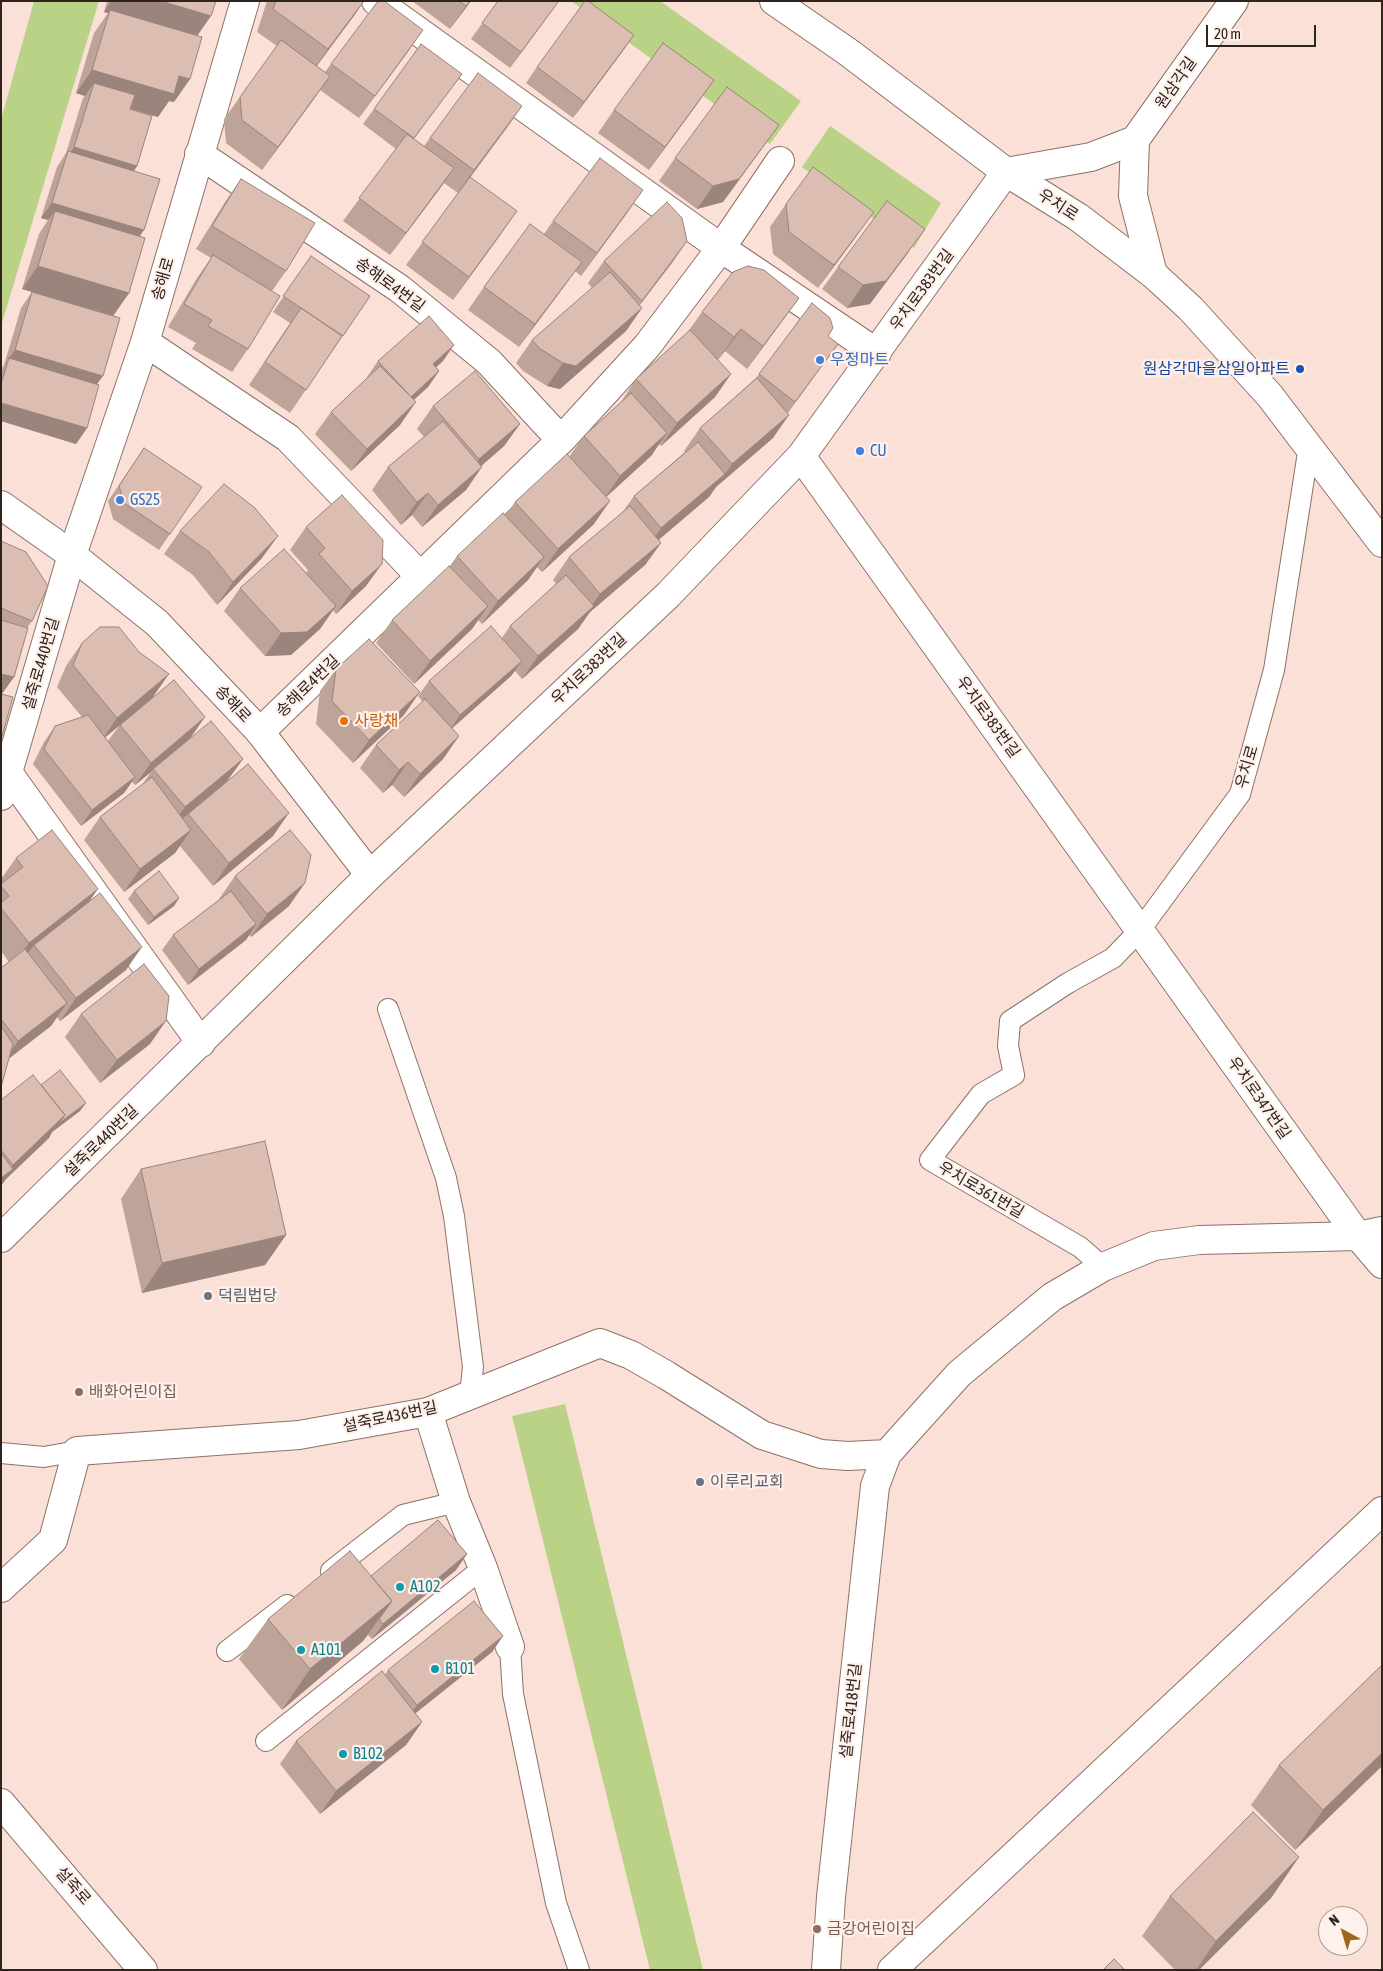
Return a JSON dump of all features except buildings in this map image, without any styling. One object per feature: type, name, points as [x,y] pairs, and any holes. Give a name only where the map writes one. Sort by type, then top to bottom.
[{"type":"street","name":"송해로","points":[[72,554],[145,342],[245,1]]},
{"type":"street","points":[[376,1],[721,248],[877,353]]},
{"type":"street","name":"우치로","points":[[774,1],[848,52],[1006,172],[1078,217],[1152,274],[1190,309],[1270,396],[1382,544]]},
{"type":"street","name":"원삼각길","points":[[1135,140],[1234,1]]},
{"type":"street","points":[[1006,172],[1092,157],[1135,140],[1132,196],[1152,274]]},
{"type":"street","name":"송해로4번길","points":[[199,154],[400,289],[488,362],[561,440]]},
{"type":"street","name":"송해로4번길","points":[[260,732],[561,440],[648,346],[721,248],[780,160]]},
{"type":"street","name":"우치로383번길","points":[[370,875],[668,595],[801,456],[1006,172]]},
{"type":"street","points":[[145,342],[288,438],[421,577]]},
{"type":"street","name":"우치로383번길","points":[[801,456],[1140,930]]},
{"type":"street","name":"송해로","points":[[1,505],[72,554],[157,623],[260,732],[370,875]]},
{"type":"street","name":"설죽로440번길","points":[[72,554],[5,785],[201,1043]]},
{"type":"street","name":"설죽로440번길","points":[[1,1238],[370,875]]},
{"type":"street","name":"우치로347번길","points":[[1140,930],[1370,1234],[1382,1264]]},
{"type":"street","points":[[887,1454],[959,1374],[1052,1297],[1103,1267],[1154,1246],[1199,1240],[1370,1234]]},
{"type":"street","name":"설죽로436번길","points":[[77,1451],[299,1435],[428,1412],[600,1343],[631,1355],[762,1435],[820,1454],[848,1456],[887,1454]]},
{"type":"street","points":[[428,1412],[456,1502],[483,1568],[510,1647]]},
{"type":"street","points":[[1,1588],[53,1540],[77,1451]]},
{"type":"street","name":"설죽로418번길","points":[[826,1970],[831,1897],[875,1486],[887,1454]]},
{"type":"street","points":[[892,1970],[1382,1511]]},
{"type":"street","name":"설죽로","points":[[1,1803],[143,1970]]},
{"type":"lane","name":"우치로","points":[[1010,1021],[1068,983],[1113,958],[1140,930],[1240,794],[1274,670],[1309,446]]},
{"type":"lane","points":[[388,1009],[446,1178],[454,1216],[473,1366],[470,1395]]},
{"type":"lane","name":"우치로361번길","points":[[1010,1021],[1008,1046],[1014,1075],[980,1094],[930,1160],[1080,1247],[1103,1267]]},
{"type":"lane","points":[[1,1453],[44,1457],[77,1451]]},
{"type":"lane","points":[[227,1651],[403,1515],[456,1502]]},
{"type":"lane","points":[[266,1741],[483,1568]]},
{"type":"lane","points":[[510,1647],[513,1694],[556,1903],[579,1970]]},
{"type":"green space","points":[[34,1],[99,1],[1,326],[1,120]]},
{"type":"green space","points":[[571,1],[660,1],[801,101],[770,144]]},
{"type":"green space","points":[[830,126],[941,203],[914,248],[802,167]]},
{"type":"green space","points":[[565,1404],[703,1970],[650,1970],[512,1416]]},
{"type":"place","name":"우정마트","points":[[820,360]]},
{"type":"place","name":"원삼각마을삼일아파트","points":[[1300,369]]},
{"type":"place","name":"CU","points":[[860,451]]},
{"type":"place","name":"GS25","points":[[120,500]]},
{"type":"place","name":"사랑채","points":[[344,721]]},
{"type":"place","name":"덕림법당","points":[[208,1296]]},
{"type":"place","name":"배화어린이집","points":[[79,1392]]},
{"type":"place","name":"이루리교회","points":[[700,1482]]},
{"type":"place","name":"A102","points":[[400,1587]]},
{"type":"place","name":"A101","points":[[301,1650]]},
{"type":"place","name":"B101","points":[[435,1669]]},
{"type":"place","name":"B102","points":[[343,1754]]},
{"type":"place","name":"금강어린이집","points":[[817,1929]]}]
